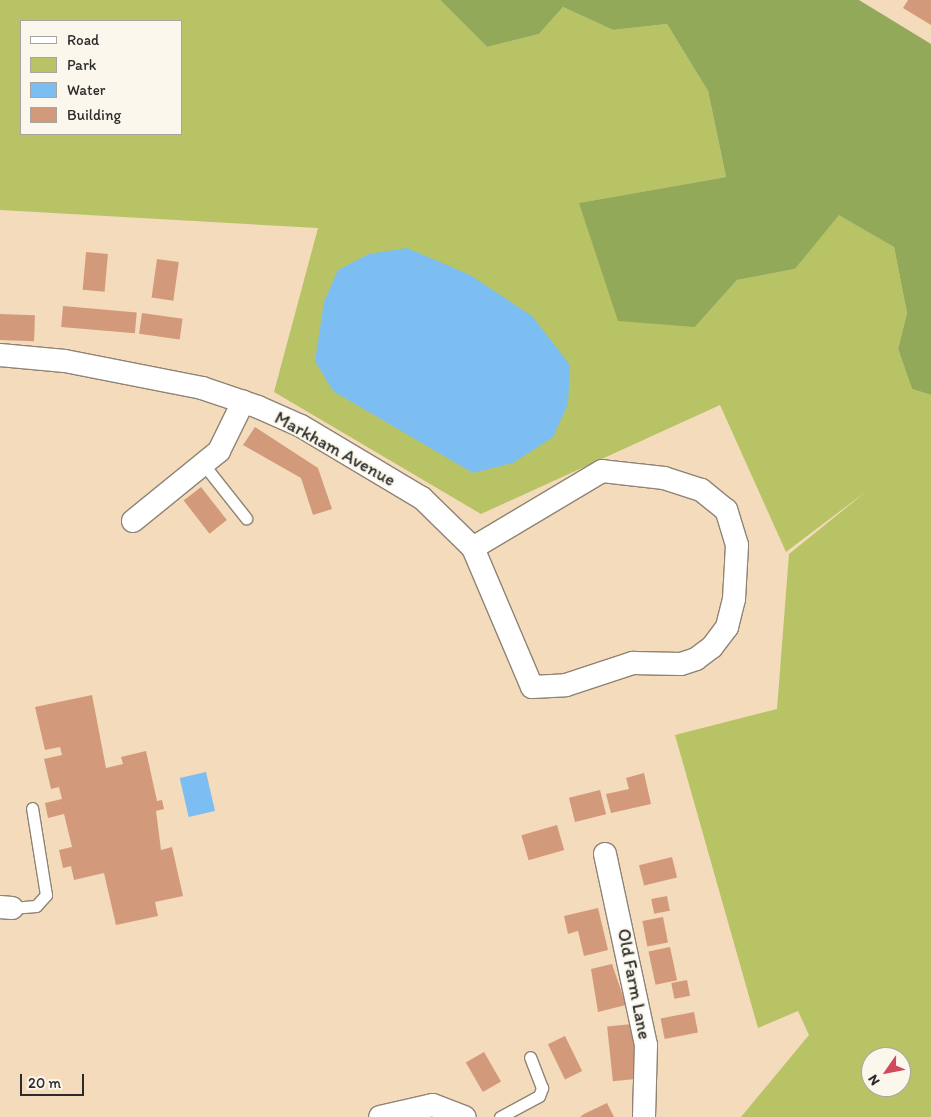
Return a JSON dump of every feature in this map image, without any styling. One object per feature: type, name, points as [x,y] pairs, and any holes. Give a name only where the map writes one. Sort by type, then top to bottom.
[{"type":"street","name":"Markham Avenue","points":[[0,355],[75,363],[202,388],[243,402],[301,426],[422,498],[473,548],[532,687],[566,686],[633,663],[681,664],[696,659],[712,647],[727,627],[734,599],[737,545],[726,510],[701,490],[664,478],[602,471],[473,548]]},
{"type":"street","points":[[133,521],[204,465],[219,450],[243,402]]},
{"type":"street","name":"Old Farm Lane","points":[[605,854],[646,1045],[644,1117]]},
{"type":"street","points":[[380,1117],[433,1105],[465,1117]]},
{"type":"lane","points":[[204,465],[246,518]]},
{"type":"lane","points":[[6,907],[36,906],[46,895],[32,808]]},
{"type":"lane","points":[[500,1117],[539,1096],[542,1088],[530,1057]]},
{"type":"green space","points":[[0,0],[440,0],[487,47],[539,34],[563,7],[613,30],[667,24],[708,91],[726,177],[580,203],[695,327],[737,280],[795,269],[839,214],[894,247],[907,313],[898,349],[912,389],[931,395],[931,1117],[741,1117],[809,1035],[798,1011],[758,1028],[675,735],[777,709],[789,554],[868,490],[786,552],[720,405],[481,514],[274,392],[318,228],[0,210]]},
{"type":"green space","points":[[440,0],[859,0],[931,44],[931,395],[912,389],[898,349],[907,313],[894,247],[839,215],[795,269],[737,280],[695,327],[618,321],[579,203],[726,177],[708,91],[667,24],[613,30],[563,7],[539,34],[487,47]]},
{"type":"water","points":[[407,248],[470,275],[532,316],[570,365],[568,404],[553,437],[513,463],[473,473],[333,391],[315,361],[324,302],[338,270],[369,254]]},
{"type":"water","points":[[206,772],[215,811],[189,817],[180,778]]},
{"type":"building","points":[[908,0],[931,0],[931,25],[903,8]]},
{"type":"building","points":[[86,252],[108,254],[105,292],[83,290]]},
{"type":"building","points":[[157,259],[179,262],[173,301],[152,298]]},
{"type":"building","points":[[63,306],[137,312],[135,333],[61,327]]},
{"type":"building","points":[[142,313],[183,319],[180,340],[139,334]]},
{"type":"building","points":[[0,314],[35,315],[34,341],[0,340]]},
{"type":"building","points":[[255,427],[318,468],[332,509],[313,515],[301,478],[243,445]]},
{"type":"building","points":[[201,487],[227,520],[210,534],[184,501]]},
{"type":"building","points":[[92,695],[106,768],[123,764],[121,757],[146,751],[157,801],[162,800],[164,809],[156,811],[161,850],[172,847],[183,896],[155,902],[158,916],[116,925],[104,873],[74,880],[71,866],[63,868],[59,850],[72,847],[64,814],[48,818],[45,803],[62,799],[59,787],[51,789],[44,759],[62,755],[60,747],[45,750],[35,707]]},
{"type":"building","points":[[644,773],[651,804],[611,813],[606,794],[629,789],[626,778]]},
{"type":"building","points":[[600,790],[606,814],[575,822],[569,798]]},
{"type":"building","points":[[557,825],[564,850],[529,860],[521,835]]},
{"type":"building","points":[[672,857],[677,877],[644,886],[639,865]]},
{"type":"building","points":[[667,896],[670,911],[654,914],[651,899]]},
{"type":"building","points":[[598,908],[608,950],[584,956],[578,931],[568,934],[564,916]]},
{"type":"building","points":[[663,917],[668,943],[647,947],[642,921]]},
{"type":"building","points":[[670,947],[677,980],[656,985],[648,952]]},
{"type":"building","points":[[612,964],[626,1005],[598,1012],[591,969]]},
{"type":"building","points":[[687,980],[690,996],[674,999],[671,983]]},
{"type":"building","points":[[694,1012],[698,1033],[665,1039],[661,1018]]},
{"type":"building","points":[[632,1024],[638,1079],[613,1081],[607,1027]]},
{"type":"building","points":[[565,1036],[582,1071],[565,1079],[548,1044]]},
{"type":"building","points":[[484,1052],[501,1081],[483,1092],[466,1062]]},
{"type":"building","points":[[607,1103],[614,1117],[580,1117],[584,1114]]}]
